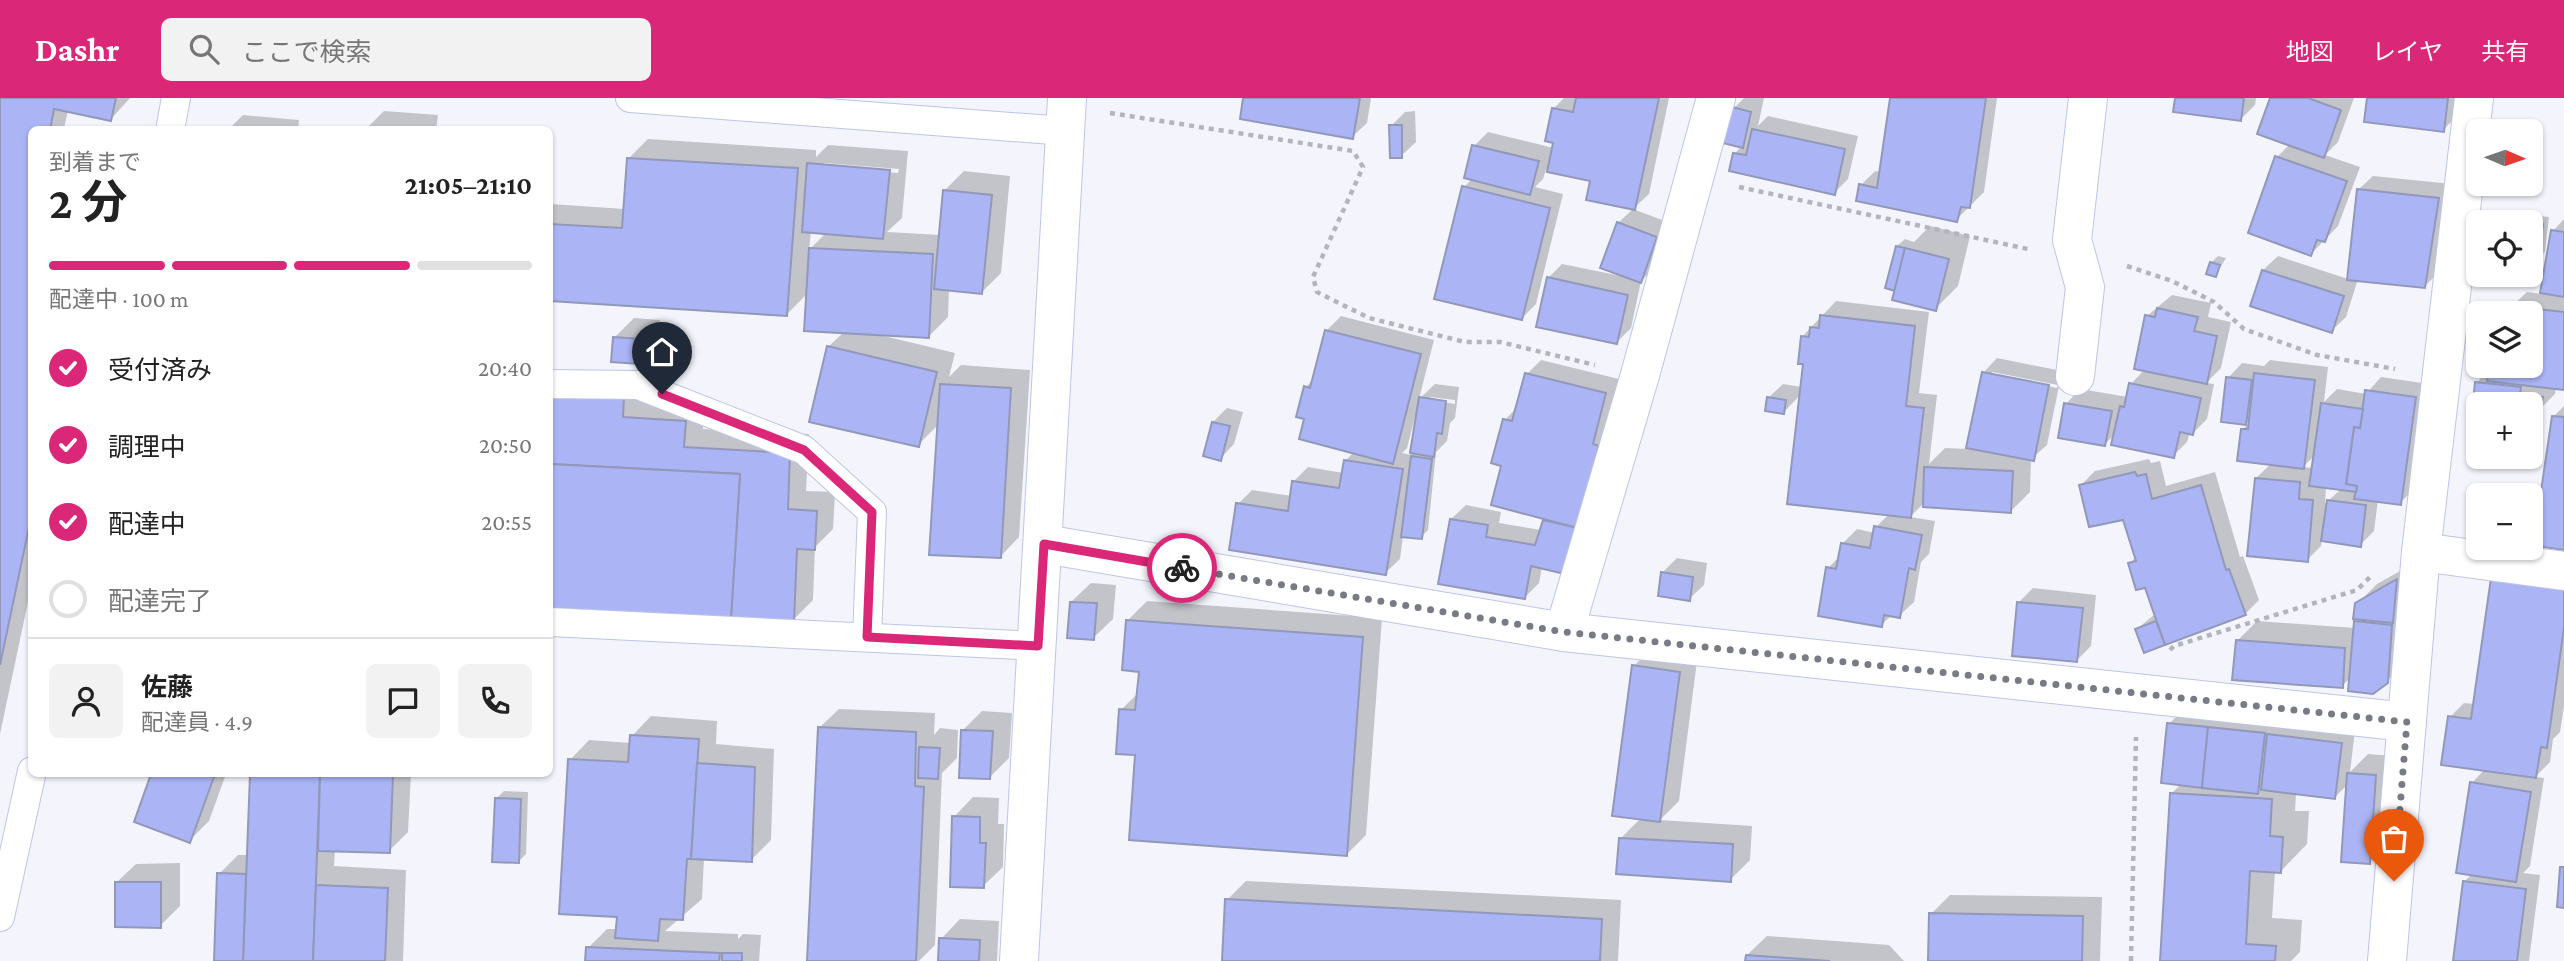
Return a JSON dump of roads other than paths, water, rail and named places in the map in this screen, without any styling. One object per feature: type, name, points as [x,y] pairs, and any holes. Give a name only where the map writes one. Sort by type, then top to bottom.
[{"type":"street","points":[[1564,632],[1640,375],[1716,98]]},
{"type":"street","points":[[2075,376],[2085,287],[2072,240],[2088,98]]},
{"type":"street","points":[[2387,961],[2421,552],[2474,98]]},
{"type":"street","points":[[1019,961],[1066,112]]},
{"type":"street","points":[[1044,544],[1564,632],[2407,722]]},
{"type":"street","points":[[2421,552],[2564,570]]},
{"type":"lane","points":[[171,126],[176,98]]},
{"type":"lane","points":[[630,98],[1066,112]]},
{"type":"lane","points":[[553,384],[638,385],[804,450],[872,512],[867,637]]},
{"type":"lane","points":[[553,622],[1038,646]]},
{"type":"lane","points":[[0,917],[31,777]]}]
